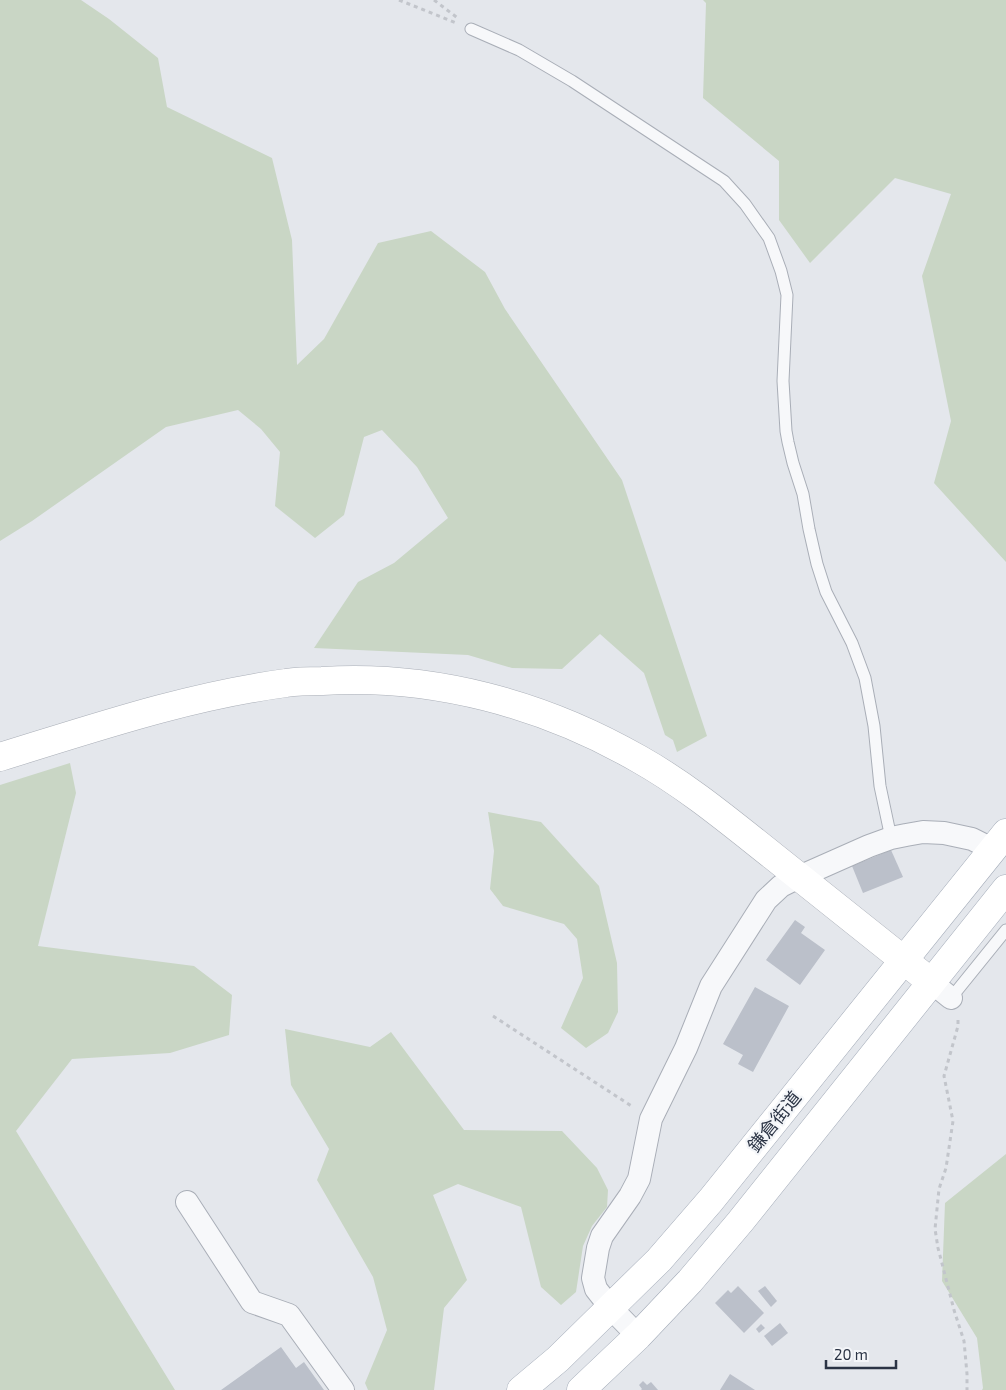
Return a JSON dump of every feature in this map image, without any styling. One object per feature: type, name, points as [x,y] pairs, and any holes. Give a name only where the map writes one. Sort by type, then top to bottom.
[{"type":"main road","points":[[0,757],[125,718],[174,705],[220,694],[287,683],[350,679],[431,684],[462,690],[527,708],[561,720],[604,740],[678,783],[941,990]]},
{"type":"main road","name":"鎌倉街道","points":[[521,1390],[558,1359],[659,1260],[711,1200],[999,842]]},
{"type":"main road","name":"鎌倉街道","points":[[581,1390],[638,1336],[690,1281],[941,990],[1006,889]]},
{"type":"street","points":[[638,1336],[596,1289],[593,1278],[602,1236],[640,1179],[651,1119],[686,1048],[711,986],[766,900],[781,886],[799,877],[891,838],[923,832],[944,833],[972,839],[982,844],[999,842]]},
{"type":"street","points":[[187,1202],[252,1302],[289,1315],[343,1390]]},
{"type":"lane","points":[[471,29],[519,50],[572,81],[724,181],[745,204],[769,238],[781,271],[787,296],[783,381],[788,442],[804,494],[809,530],[826,592],[852,643],[865,678],[874,726],[880,786],[891,838]]},
{"type":"lane","points":[[941,990],[1006,930]]},
{"type":"path","points":[[399,0],[471,29]]},
{"type":"path","points":[[434,0],[471,29]]},
{"type":"path","points":[[941,990],[957,1010],[958,1026],[944,1076],[953,1121],[946,1168],[939,1189],[934,1229],[954,1310],[964,1341],[967,1390]]},
{"type":"path","points":[[493,1016],[651,1119]]},
{"type":"green space","points":[[0,0],[81,0],[109,19],[158,58],[167,107],[272,158],[292,240],[297,365],[324,339],[378,243],[431,231],[485,272],[505,309],[622,480],[707,736],[677,752],[673,740],[665,735],[644,673],[600,634],[562,669],[512,668],[468,655],[314,648],[358,582],[394,563],[448,518],[417,467],[382,430],[364,437],[344,515],[315,538],[275,506],[280,452],[261,429],[238,410],[166,427],[32,521],[0,541]]},
{"type":"green space","points":[[703,0],[1006,0],[1006,562],[934,483],[951,421],[922,276],[951,194],[895,178],[810,263],[779,220],[779,161],[703,98],[706,3]]},
{"type":"green space","points":[[70,763],[76,793],[38,946],[194,966],[232,995],[229,1035],[170,1053],[72,1059],[16,1131],[175,1390],[0,1390],[0,785]]},
{"type":"green space","points":[[488,812],[541,822],[599,886],[617,963],[618,1012],[608,1033],[586,1048],[561,1028],[583,978],[577,939],[564,924],[503,906],[490,889],[494,851]]},
{"type":"green space","points":[[285,1029],[370,1047],[391,1032],[464,1130],[562,1131],[597,1168],[608,1190],[607,1207],[592,1226],[583,1246],[576,1292],[561,1305],[541,1287],[521,1207],[458,1184],[433,1195],[467,1280],[444,1308],[434,1390],[368,1390],[365,1383],[387,1330],[373,1277],[317,1180],[329,1149],[291,1085]]},
{"type":"green space","points":[[1006,1154],[1006,1390],[982,1390],[977,1338],[942,1281],[945,1203]]},
{"type":"building","points":[[891,850],[903,877],[863,893],[852,866]]},
{"type":"building","points":[[795,920],[805,927],[801,933],[825,950],[800,985],[766,960]]},
{"type":"building","points":[[755,987],[789,1006],[753,1072],[738,1064],[743,1055],[723,1044]]},
{"type":"building","points":[[738,1286],[764,1313],[744,1333],[715,1303],[728,1290],[731,1293]]},
{"type":"building","points":[[765,1286],[777,1301],[771,1307],[758,1291]]},
{"type":"building","points":[[780,1323],[788,1333],[772,1346],[764,1336]]},
{"type":"building","points":[[761,1324],[765,1328],[759,1333],[756,1329]]},
{"type":"building","points":[[281,1347],[296,1368],[304,1362],[324,1390],[221,1390]]},
{"type":"building","points":[[730,1374],[755,1390],[720,1390]]},
{"type":"building","points":[[643,1381],[647,1385],[651,1382],[658,1390],[641,1390],[639,1385]]}]
